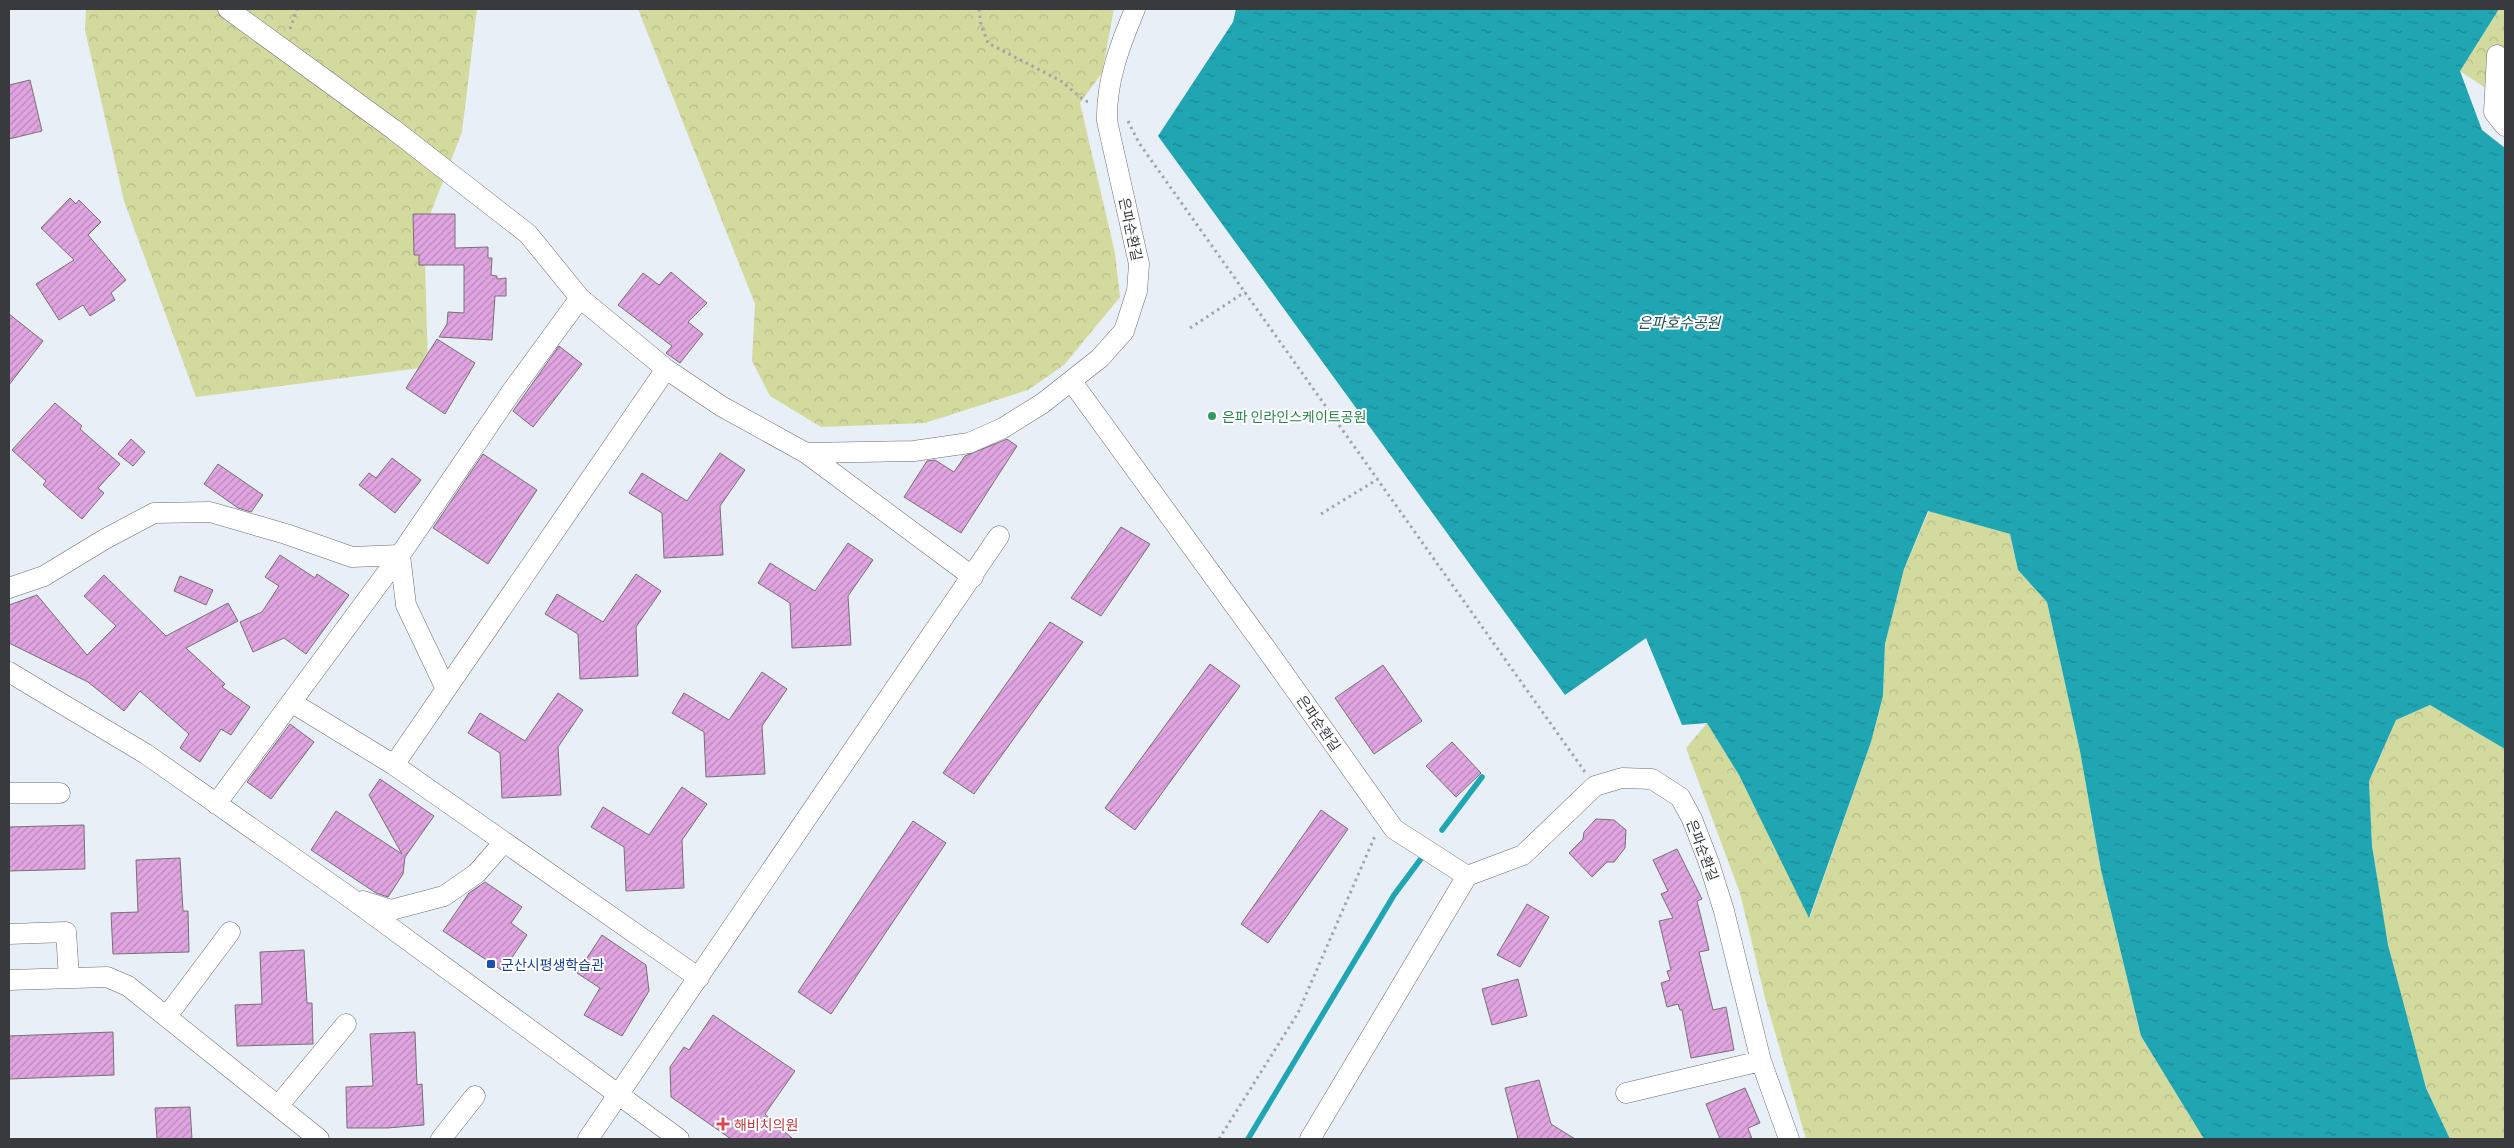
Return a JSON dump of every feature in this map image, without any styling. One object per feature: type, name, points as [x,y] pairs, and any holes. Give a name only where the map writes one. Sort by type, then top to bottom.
[{"type":"street","points":[[228,9],[393,129],[528,234],[580,298],[666,369],[721,406],[806,453],[973,577]]},
{"type":"street","name":"은파순환길","points":[[1135,9],[1118,49],[1108,96],[1107,121],[1139,264],[1137,291],[1124,330],[1100,358],[1072,382],[1267,650],[1394,829],[1467,876],[1523,856],[1595,786],[1622,778],[1652,779],[1680,796],[1699,836],[1724,911],[1761,1062],[1789,1139]]},
{"type":"street","points":[[2497,55],[2494,112],[2505,126]]},
{"type":"street","points":[[216,804],[400,555],[512,391],[580,298]]},
{"type":"street","points":[[394,765],[666,369]]},
{"type":"street","points":[[806,453],[914,451],[969,443],[1003,428],[1072,382]]},
{"type":"street","points":[[9,588],[44,576],[154,512],[210,512],[286,534],[352,557],[400,555]]},
{"type":"street","points":[[588,1139],[973,577],[999,536]]},
{"type":"street","points":[[400,555],[406,605],[446,689]]},
{"type":"street","points":[[9,672],[146,754],[345,894],[618,1097],[678,1139]]},
{"type":"street","points":[[291,702],[394,765],[699,978]]},
{"type":"street","points":[[9,793],[60,793]]},
{"type":"street","points":[[345,894],[391,910],[444,896],[477,873],[504,842]]},
{"type":"street","points":[[1310,1139],[1467,876]]},
{"type":"street","points":[[9,934],[66,932],[69,978]]},
{"type":"street","points":[[166,1016],[230,932]]},
{"type":"street","points":[[9,980],[107,977],[128,986],[319,1139]]},
{"type":"street","points":[[278,1106],[346,1024]]},
{"type":"street","points":[[1626,1093],[1761,1062]]},
{"type":"street","points":[[441,1139],[475,1096]]},
{"type":"path","points":[[979,9],[981,25],[988,43],[1061,82],[1085,101],[1108,96],[1134,130],[1139,143],[1595,786]]},
{"type":"path","points":[[1190,328],[1245,292]]},
{"type":"path","points":[[1321,514],[1378,478]]},
{"type":"path","points":[[1219,1139],[1298,1013],[1384,815]]},
{"type":"green space","points":[[86,9],[477,9],[462,132],[424,230],[428,367],[196,397],[124,201],[85,30]]},
{"type":"green space","points":[[638,9],[1114,9],[1102,73],[1080,103],[1115,253],[1120,297],[1064,365],[1028,390],[925,423],[821,427],[770,396],[752,361],[755,304]]},
{"type":"green space","points":[[2499,9],[2505,9],[2505,101],[2460,71]]},
{"type":"green space","points":[[1929,511],[2010,534],[2018,570],[2047,602],[2080,751],[2101,870],[2141,1036],[2204,1139],[1806,1139],[1765,998],[1740,893],[1686,748],[1707,723],[1739,775],[1810,917],[1871,742],[1883,696],[1885,644],[1904,569]]},
{"type":"green space","points":[[2430,705],[2505,749],[2505,1139],[2450,1139],[2426,1088],[2387,945],[2372,846],[2369,781],[2396,720]]},
{"type":"water","name":"은파호수공원","points":[[1236,9],[2499,9],[2460,71],[2482,130],[2505,148],[2505,749],[2430,705],[2396,720],[2369,781],[2372,846],[2388,945],[2426,1088],[2450,1139],[2204,1139],[2141,1036],[2101,870],[2080,751],[2047,602],[2018,570],[2010,534],[1928,511],[1904,569],[1885,644],[1883,696],[1871,742],[1809,918],[1739,775],[1707,723],[1682,725],[1646,638],[1565,695],[1158,136],[1233,22]]},
{"type":"building","points":[[30,80],[42,131],[9,139],[9,85]]},
{"type":"building","points":[[70,198],[76,204],[79,200],[101,222],[88,235],[126,280],[111,293],[115,300],[90,316],[83,305],[59,320],[36,284],[74,260],[41,228]]},
{"type":"building","points":[[413,214],[455,214],[455,248],[488,247],[488,258],[492,258],[491,275],[497,276],[497,279],[506,278],[506,296],[495,296],[492,340],[439,337],[447,324],[448,312],[464,313],[464,265],[419,265],[419,255],[414,255]]},
{"type":"building","points":[[671,272],[707,303],[688,322],[703,334],[680,363],[666,353],[672,346],[618,305],[643,273],[659,285]]},
{"type":"building","points":[[9,314],[43,341],[9,385]]},
{"type":"building","points":[[437,339],[475,363],[445,414],[406,388]]},
{"type":"building","points":[[559,346],[582,364],[533,427],[513,411]]},
{"type":"building","points":[[55,403],[82,426],[80,429],[120,464],[98,488],[104,493],[82,519],[43,485],[46,481],[12,450]]},
{"type":"building","points":[[131,439],[145,452],[133,466],[118,454]]},
{"type":"building","points":[[1007,439],[1017,446],[961,533],[904,497],[927,461],[935,460],[954,472],[965,456]]},
{"type":"building","points":[[720,453],[745,470],[720,506],[723,555],[664,558],[662,513],[629,493],[642,473],[687,501]]},
{"type":"building","points":[[483,454],[537,490],[488,564],[433,528]]},
{"type":"building","points":[[392,458],[421,480],[395,513],[359,485],[369,473],[376,478]]},
{"type":"building","points":[[218,464],[263,495],[251,512],[238,508],[204,484]]},
{"type":"building","points":[[1121,527],[1150,544],[1101,616],[1071,598]]},
{"type":"building","points":[[848,543],[873,560],[848,596],[851,645],[792,648],[790,603],[758,583],[770,563],[815,591]]},
{"type":"building","points":[[280,555],[315,578],[317,574],[349,595],[306,654],[284,638],[253,652],[240,622],[262,612],[279,586],[265,577]]},
{"type":"building","points":[[636,574],[661,591],[636,627],[638,676],[580,679],[578,634],[545,614],[557,594],[603,622]]},
{"type":"building","points":[[104,575],[166,636],[228,603],[238,621],[186,648],[225,684],[222,687],[250,707],[231,735],[221,729],[200,762],[180,748],[189,734],[140,691],[124,711],[88,682],[9,643],[9,605],[37,595],[87,655],[116,626],[84,596]]},
{"type":"building","points":[[180,576],[213,590],[206,605],[174,591]]},
{"type":"building","points":[[1050,622],[1083,642],[974,794],[943,773]]},
{"type":"building","points":[[1210,664],[1240,686],[1135,830],[1105,808]]},
{"type":"building","points":[[1383,665],[1422,721],[1374,754],[1335,698]]},
{"type":"building","points":[[762,672],[787,689],[762,726],[765,774],[706,777],[704,732],[672,713],[684,693],[729,720]]},
{"type":"building","points":[[558,693],[583,710],[558,747],[561,795],[502,798],[500,753],[468,733],[480,713],[525,741]]},
{"type":"building","points":[[290,724],[314,742],[271,799],[247,782]]},
{"type":"building","points":[[1452,742],[1481,773],[1456,797],[1426,766]]},
{"type":"building","points":[[380,779],[434,816],[405,857],[403,874],[388,897],[376,893],[311,850],[336,811],[402,854],[369,795]]},
{"type":"building","points":[[682,787],[707,804],[682,840],[684,888],[626,891],[624,847],[591,827],[603,807],[649,835]]},
{"type":"building","points":[[1321,810],[1348,829],[1268,943],[1241,924]]},
{"type":"building","points":[[1596,819],[1614,820],[1626,830],[1625,848],[1614,862],[1607,862],[1592,877],[1569,853],[1583,839],[1584,832]]},
{"type":"building","points":[[913,821],[946,843],[831,1014],[798,992]]},
{"type":"building","points":[[84,825],[85,869],[9,871],[9,827]]},
{"type":"building","points":[[1677,849],[1702,899],[1697,901],[1709,950],[1699,952],[1713,1010],[1726,1007],[1734,1050],[1691,1058],[1682,1010],[1680,1010],[1678,1004],[1667,1007],[1661,983],[1670,980],[1667,971],[1671,970],[1659,921],[1673,918],[1661,894],[1668,891],[1653,860]]},
{"type":"building","points":[[180,858],[183,911],[188,911],[189,952],[113,954],[111,913],[138,912],[136,860]]},
{"type":"building","points":[[485,882],[522,907],[511,923],[527,935],[503,971],[443,931],[469,893]]},
{"type":"building","points":[[1527,904],[1549,917],[1520,967],[1497,955]]},
{"type":"building","points":[[602,935],[646,965],[649,991],[622,1036],[584,1015],[600,988],[577,973]]},
{"type":"building","points":[[304,950],[307,1003],[312,1003],[313,1044],[237,1046],[235,1005],[262,1004],[260,952]]},
{"type":"building","points":[[1518,979],[1527,1016],[1492,1025],[1482,989]]},
{"type":"building","points":[[713,1015],[795,1071],[765,1114],[793,1139],[731,1139],[671,1097],[670,1067],[684,1047],[689,1050]]},
{"type":"building","points":[[113,1032],[114,1075],[9,1079],[9,1036]]},
{"type":"building","points":[[415,1032],[417,1085],[422,1084],[424,1125],[387,1128],[347,1128],[346,1087],[373,1086],[370,1034]]},
{"type":"building","points":[[1539,1080],[1551,1124],[1575,1139],[1518,1139],[1505,1088]]},
{"type":"building","points":[[1745,1088],[1760,1123],[1748,1128],[1752,1139],[1720,1139],[1706,1104]]},
{"type":"building","points":[[190,1107],[192,1139],[157,1139],[155,1108]]},
{"type":"waterway","points":[[1442,830],[1482,777]]},
{"type":"waterway","points":[[1248,1139],[1394,895],[1423,856]]},
{"type":"place","name":"은파 인라인스케이트공원","points":[[1212,416]]},
{"type":"place","name":"군산시평생학습관","points":[[491,964]]},
{"type":"place","name":"해비치의원","points":[[723,1124]]}]
